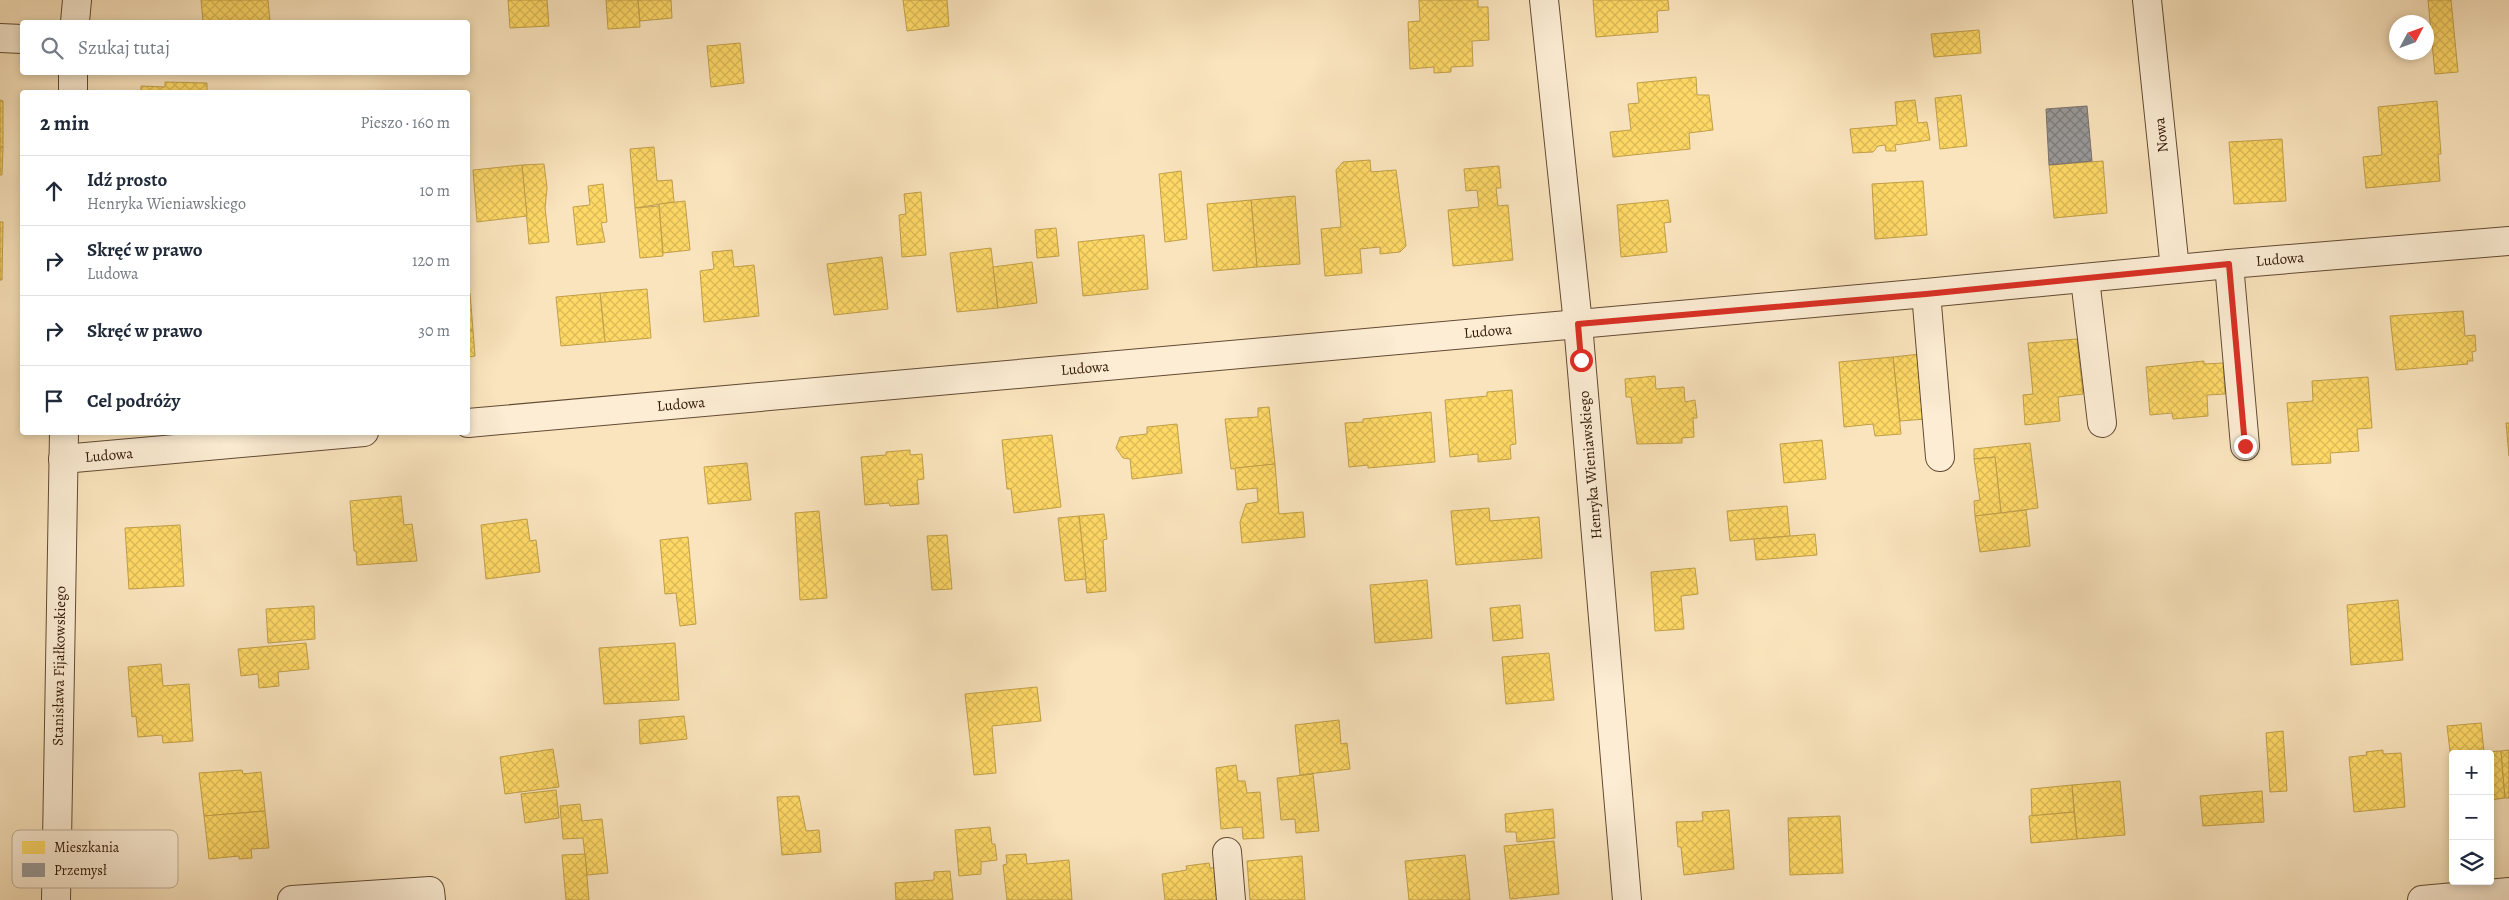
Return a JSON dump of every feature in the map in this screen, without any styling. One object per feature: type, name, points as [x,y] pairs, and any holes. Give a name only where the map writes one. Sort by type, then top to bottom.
[{"type":"street","points":[[76,20],[77,0]]},
{"type":"street","name":"Henryka Wieniawskiego","points":[[1544,0],[1578,324],[1627,900]]},
{"type":"street","name":"Nowa","points":[[2147,0],[2175,270]]},
{"type":"street","points":[[0,38],[20,39]]},
{"type":"street","points":[[73,90],[74,75]]},
{"type":"street","name":"Ludowa","points":[[470,423],[1926,294],[2229,264],[2509,241]]},
{"type":"street","points":[[2229,264],[2245,446]]},
{"type":"street","points":[[2085,279],[2102,423]]},
{"type":"street","points":[[1926,294],[1940,457]]},
{"type":"street","name":"Stanisława Fijałkowskiego","points":[[57,830],[64,435]]},
{"type":"street","name":"Ludowa","points":[[63,459],[331,435]]},
{"type":"street","points":[[1227,852],[1231,900]]},
{"type":"street","points":[[292,900],[430,891],[431,900]]},
{"type":"street","points":[[2422,900],[2509,892]]},
{"type":"building: Mieszkania","points":[[201,0],[268,0],[270,20],[203,20]]},
{"type":"building: Mieszkania","points":[[508,0],[547,0],[549,26],[510,28]]},
{"type":"building: Mieszkania","points":[[606,0],[638,0],[640,27],[608,29]]},
{"type":"building: Mieszkania","points":[[638,0],[671,0],[672,18],[640,21]]},
{"type":"building: Mieszkania","points":[[903,0],[947,0],[949,26],[907,31]]},
{"type":"building: Mieszkania","points":[[1419,0],[1478,0],[1478,7],[1488,7],[1489,40],[1472,41],[1473,66],[1451,67],[1451,72],[1434,73],[1434,67],[1410,69],[1408,22],[1420,21]]},
{"type":"building: Mieszkania","points":[[1593,0],[1668,0],[1669,10],[1657,11],[1658,32],[1596,37]]},
{"type":"building: Mieszkania","points":[[2428,0],[2451,0],[2458,72],[2435,74],[2434,15],[2429,15]]},
{"type":"building: Mieszkania","points":[[1979,30],[1981,53],[1934,57],[1931,34]]},
{"type":"building: Mieszkania","points":[[740,43],[744,83],[711,87],[707,46]]},
{"type":"building: Mieszkania","points":[[1696,77],[1697,95],[1709,95],[1713,130],[1689,133],[1690,149],[1613,157],[1610,132],[1631,130],[1628,104],[1639,103],[1637,83]]},
{"type":"building: Mieszkania","points":[[165,82],[207,83],[207,90],[141,90],[141,86],[165,87]]},
{"type":"building: Mieszkania","points":[[1961,95],[1967,146],[1940,149],[1935,98]]},
{"type":"building: Mieszkania","points":[[0,100],[3,101],[3,147],[0,147]]},
{"type":"building: Mieszkania","points":[[1915,100],[1918,123],[1927,122],[1930,140],[1895,145],[1896,151],[1886,151],[1885,145],[1878,146],[1873,152],[1853,153],[1850,129],[1897,125],[1895,102]]},
{"type":"building: Mieszkania","points":[[2437,101],[2441,154],[2438,154],[2440,181],[2366,188],[2363,157],[2382,155],[2378,107]]},
{"type":"building: Mieszkania","points":[[2282,139],[2286,201],[2234,204],[2229,142]]},
{"type":"building: Mieszkania","points":[[0,147],[3,147],[2,175],[0,175]]},
{"type":"building: Mieszkania","points":[[654,147],[657,181],[672,180],[674,202],[635,208],[630,149]]},
{"type":"building: Mieszkania","points":[[1370,160],[1371,172],[1396,170],[1406,246],[1400,252],[1380,254],[1380,247],[1360,249],[1362,273],[1325,276],[1321,229],[1341,227],[1336,170],[1343,162]]},
{"type":"building: Mieszkania","points":[[2103,161],[2107,213],[2054,218],[2049,165]]},
{"type":"building: Mieszkania","points":[[544,164],[547,188],[545,208],[549,242],[529,244],[522,165]]},
{"type":"building: Mieszkania","points":[[522,165],[527,216],[477,222],[473,170]]},
{"type":"building: Mieszkania","points":[[1499,166],[1501,188],[1496,188],[1498,206],[1508,205],[1513,260],[1453,266],[1448,210],[1479,207],[1477,190],[1466,191],[1464,169]]},
{"type":"building: Mieszkania","points":[[1181,171],[1187,239],[1165,242],[1159,174]]},
{"type":"building: Mieszkania","points":[[1923,181],[1927,235],[1875,239],[1872,184]]},
{"type":"building: Mieszkania","points":[[603,184],[607,222],[601,223],[605,242],[577,245],[573,207],[590,205],[588,186]]},
{"type":"building: Mieszkania","points":[[921,192],[926,255],[902,257],[899,215],[906,214],[904,194]]},
{"type":"building: Mieszkania","points":[[1295,196],[1300,264],[1257,267],[1251,200]]},
{"type":"building: Mieszkania","points":[[1251,200],[1257,267],[1213,271],[1207,204]]},
{"type":"building: Mieszkania","points":[[1668,200],[1671,222],[1664,223],[1667,252],[1621,257],[1617,205]]},
{"type":"building: Mieszkania","points":[[685,201],[690,250],[663,253],[659,204]]},
{"type":"building: Mieszkania","points":[[659,206],[663,256],[640,258],[635,208]]},
{"type":"building: Mieszkania","points":[[0,222],[3,222],[2,280],[0,280]]},
{"type":"building: Mieszkania","points":[[1056,228],[1059,256],[1037,258],[1035,230]]},
{"type":"building: Mieszkania","points":[[1144,235],[1148,289],[1083,296],[1078,242]]},
{"type":"building: Mieszkania","points":[[991,248],[998,308],[957,312],[950,253]]},
{"type":"building: Mieszkania","points":[[732,250],[734,267],[754,265],[759,316],[704,322],[700,271],[714,269],[712,252]]},
{"type":"building: Mieszkania","points":[[882,257],[888,309],[834,315],[827,264]]},
{"type":"building: Mieszkania","points":[[1032,262],[1037,303],[998,308],[993,267]]},
{"type":"building: Mieszkania","points":[[647,289],[651,338],[605,342],[600,293]]},
{"type":"building: Mieszkania","points":[[470,293],[473,330],[470,331]]},
{"type":"building: Mieszkania","points":[[600,293],[605,342],[561,346],[556,297]]},
{"type":"building: Mieszkania","points":[[2463,311],[2465,336],[2475,335],[2476,351],[2472,352],[2473,361],[2467,361],[2468,364],[2396,370],[2390,316]]},
{"type":"building: Mieszkania","points":[[473,330],[475,356],[470,357],[470,331]]},
{"type":"building: Mieszkania","points":[[2077,339],[2083,394],[2058,397],[2060,421],[2025,425],[2023,395],[2033,394],[2028,343]]},
{"type":"building: Mieszkania","points":[[1920,354],[1926,419],[1900,421],[1893,357]]},
{"type":"building: Mieszkania","points":[[1893,357],[1901,434],[1875,436],[1873,424],[1844,427],[1839,362]]},
{"type":"building: Mieszkania","points":[[2204,361],[2204,364],[2223,363],[2225,394],[2207,395],[2208,416],[2173,419],[2172,413],[2150,415],[2146,367]]},
{"type":"building: Mieszkania","points":[[1655,376],[1656,389],[1684,387],[1685,402],[1695,400],[1697,418],[1693,418],[1694,437],[1682,438],[1682,443],[1637,444],[1631,397],[1626,397],[1625,379]]},
{"type":"building: Mieszkania","points":[[2368,377],[2372,428],[2357,429],[2359,451],[2330,453],[2331,463],[2292,465],[2287,403],[2313,401],[2312,381]]},
{"type":"building: Mieszkania","points":[[1512,390],[1516,444],[1510,445],[1511,459],[1478,462],[1478,454],[1450,457],[1445,400],[1487,396],[1487,392]]},
{"type":"building: Mieszkania","points":[[1269,407],[1275,464],[1231,469],[1225,419],[1258,417],[1258,408]]},
{"type":"building: Mieszkania","points":[[1431,412],[1435,462],[1368,468],[1368,465],[1349,467],[1345,423],[1363,422],[1363,419]]},
{"type":"building: Mieszkania","points":[[2506,423],[2509,423],[2509,456]]},
{"type":"building: Mieszkania","points":[[1177,424],[1182,473],[1132,479],[1130,459],[1123,458],[1116,448],[1120,437],[1147,434],[1147,427]]},
{"type":"building: Mieszkania","points":[[1052,435],[1061,507],[1014,513],[1011,489],[1007,489],[1002,440]]},
{"type":"building: Mieszkania","points":[[1822,440],[1826,479],[1784,483],[1780,444]]},
{"type":"building: Mieszkania","points":[[2030,443],[2038,508],[2001,513],[1995,457],[1974,459],[1974,449]]},
{"type":"building: Mieszkania","points":[[910,450],[910,455],[922,454],[924,479],[917,480],[919,504],[890,506],[889,503],[865,505],[861,457],[886,455],[886,452]]},
{"type":"building: Mieszkania","points":[[1995,457],[2001,513],[1975,516],[1974,501],[1980,500],[1974,459]]},
{"type":"building: Mieszkania","points":[[747,463],[751,500],[708,504],[704,467]]},
{"type":"building: Mieszkania","points":[[1275,464],[1279,514],[1303,512],[1305,537],[1242,543],[1240,522],[1246,504],[1258,502],[1257,488],[1237,490],[1235,468]]},
{"type":"building: Mieszkania","points":[[401,496],[404,525],[412,524],[417,561],[357,565],[350,501]]},
{"type":"building: Mieszkania","points":[[1787,506],[1790,536],[1730,541],[1727,511]]},
{"type":"building: Mieszkania","points":[[1489,508],[1490,521],[1539,517],[1542,558],[1456,565],[1451,511]]},
{"type":"building: Mieszkania","points":[[2026,510],[2030,546],[1980,552],[1975,516]]},
{"type":"building: Mieszkania","points":[[819,511],[827,598],[800,600],[795,513]]},
{"type":"building: Mieszkania","points":[[1104,514],[1107,539],[1103,540],[1106,591],[1087,593],[1079,516]]},
{"type":"building: Mieszkania","points":[[1079,516],[1086,579],[1065,581],[1058,518]]},
{"type":"building: Mieszkania","points":[[527,519],[530,541],[536,540],[540,572],[486,579],[481,525]]},
{"type":"building: Mieszkania","points":[[180,525],[184,586],[129,589],[125,528]]},
{"type":"building: Mieszkania","points":[[1815,534],[1817,555],[1756,560],[1754,539]]},
{"type":"building: Mieszkania","points":[[947,535],[952,589],[932,590],[927,536]]},
{"type":"building: Mieszkania","points":[[688,537],[696,624],[680,626],[676,593],[665,594],[660,540]]},
{"type":"building: Mieszkania","points":[[1695,568],[1698,594],[1681,596],[1684,629],[1655,631],[1651,572]]},
{"type":"building: Mieszkania","points":[[1427,580],[1432,638],[1375,643],[1370,585]]},
{"type":"building: Mieszkania","points":[[2398,600],[2403,660],[2351,665],[2347,605]]},
{"type":"building: Mieszkania","points":[[1520,605],[1523,638],[1493,641],[1490,608]]},
{"type":"building: Mieszkania","points":[[314,606],[315,639],[268,643],[266,609]]},
{"type":"building: Mieszkania","points":[[306,643],[309,669],[278,672],[279,686],[259,688],[258,674],[241,676],[238,649]]},
{"type":"building: Mieszkania","points":[[675,643],[679,700],[604,704],[599,648]]},
{"type":"building: Mieszkania","points":[[1549,653],[1554,700],[1506,704],[1502,657]]},
{"type":"building: Mieszkania","points":[[161,664],[163,686],[189,684],[193,741],[163,743],[162,735],[138,737],[136,716],[132,717],[128,667]]},
{"type":"building: Mieszkania","points":[[1037,687],[1041,721],[992,726],[996,773],[974,775],[965,694]]},
{"type":"building: Mieszkania","points":[[684,716],[687,739],[640,744],[639,720]]},
{"type":"building: Mieszkania","points":[[1339,720],[1341,744],[1347,743],[1350,769],[1300,775],[1295,725]]},
{"type":"building: Mieszkania","points":[[2481,723],[2484,750],[2450,750],[2447,726]]},
{"type":"building: Mieszkania","points":[[2283,731],[2287,791],[2270,792],[2266,733]]},
{"type":"building: Mieszkania","points":[[553,749],[559,787],[505,794],[500,757]]},
{"type":"building: Mieszkania","points":[[2383,750],[2383,754],[2401,753],[2405,807],[2354,812],[2349,757],[2367,755],[2366,752]]},
{"type":"building: Mieszkania","points":[[2509,750],[2509,798],[2505,798],[2501,751]]},
{"type":"building: Mieszkania","points":[[2494,751],[2501,751],[2505,798],[2494,799]]},
{"type":"building: Mieszkania","points":[[1236,765],[1238,781],[1245,781],[1247,793],[1260,792],[1264,838],[1243,839],[1242,827],[1221,829],[1216,768]]},
{"type":"building: Mieszkania","points":[[242,770],[243,774],[261,772],[265,811],[204,816],[199,773]]},
{"type":"building: Mieszkania","points":[[1313,774],[1319,831],[1296,833],[1295,819],[1281,820],[1277,778]]},
{"type":"building: Mieszkania","points":[[2120,781],[2125,835],[2077,839],[2072,785]]},
{"type":"building: Mieszkania","points":[[2072,785],[2074,812],[2032,816],[2031,789]]},
{"type":"building: Mieszkania","points":[[556,790],[559,818],[525,823],[521,794]]},
{"type":"building: Mieszkania","points":[[2262,791],[2264,822],[2203,826],[2200,796]]},
{"type":"building: Mieszkania","points":[[799,796],[806,831],[819,830],[821,852],[782,855],[777,797]]},
{"type":"building: Mieszkania","points":[[580,804],[582,821],[602,819],[608,873],[587,875],[583,838],[563,839],[560,806]]},
{"type":"building: Mieszkania","points":[[1553,809],[1555,838],[1517,842],[1516,832],[1506,832],[1505,814]]},
{"type":"building: Mieszkania","points":[[1729,810],[1734,869],[1684,875],[1681,847],[1678,847],[1676,822],[1703,821],[1702,812]]},
{"type":"building: Mieszkania","points":[[265,811],[269,848],[251,849],[252,858],[239,859],[239,856],[209,859],[204,816]]},
{"type":"building: Mieszkania","points":[[2074,812],[2077,839],[2031,843],[2029,816]]},
{"type":"building: Mieszkania","points":[[1840,816],[1843,873],[1790,875],[1788,818]]},
{"type":"building: Mieszkania","points":[[990,827],[992,844],[995,844],[997,860],[981,862],[981,874],[959,876],[955,830]]},
{"type":"building: Mieszkania","points":[[1554,841],[1559,894],[1510,899],[1504,846]]},
{"type":"building: Mieszkania","points":[[585,854],[589,900],[566,900],[562,855]]},
{"type":"building: Mieszkania","points":[[1026,854],[1027,864],[1069,860],[1072,900],[1007,900],[1003,865],[1007,864],[1006,855]]},
{"type":"building: Mieszkania","points":[[1465,855],[1470,900],[1409,900],[1405,861]]},
{"type":"building: Mieszkania","points":[[1302,856],[1305,900],[1250,900],[1247,861]]},
{"type":"building: Mieszkania","points":[[1209,863],[1210,868],[1222,867],[1225,892],[1216,893],[1217,900],[1165,900],[1162,874],[1187,870],[1186,866]]},
{"type":"building: Mieszkania","points":[[950,871],[953,900],[896,900],[895,883],[934,880],[934,872]]},
{"type":"building: Przemysł","points":[[2087,106],[2092,161],[2049,165],[2046,109]]},
{"type":"route","points":[[1581,360],[1578,324],[1926,294],[2229,264],[2245,446]]}]
